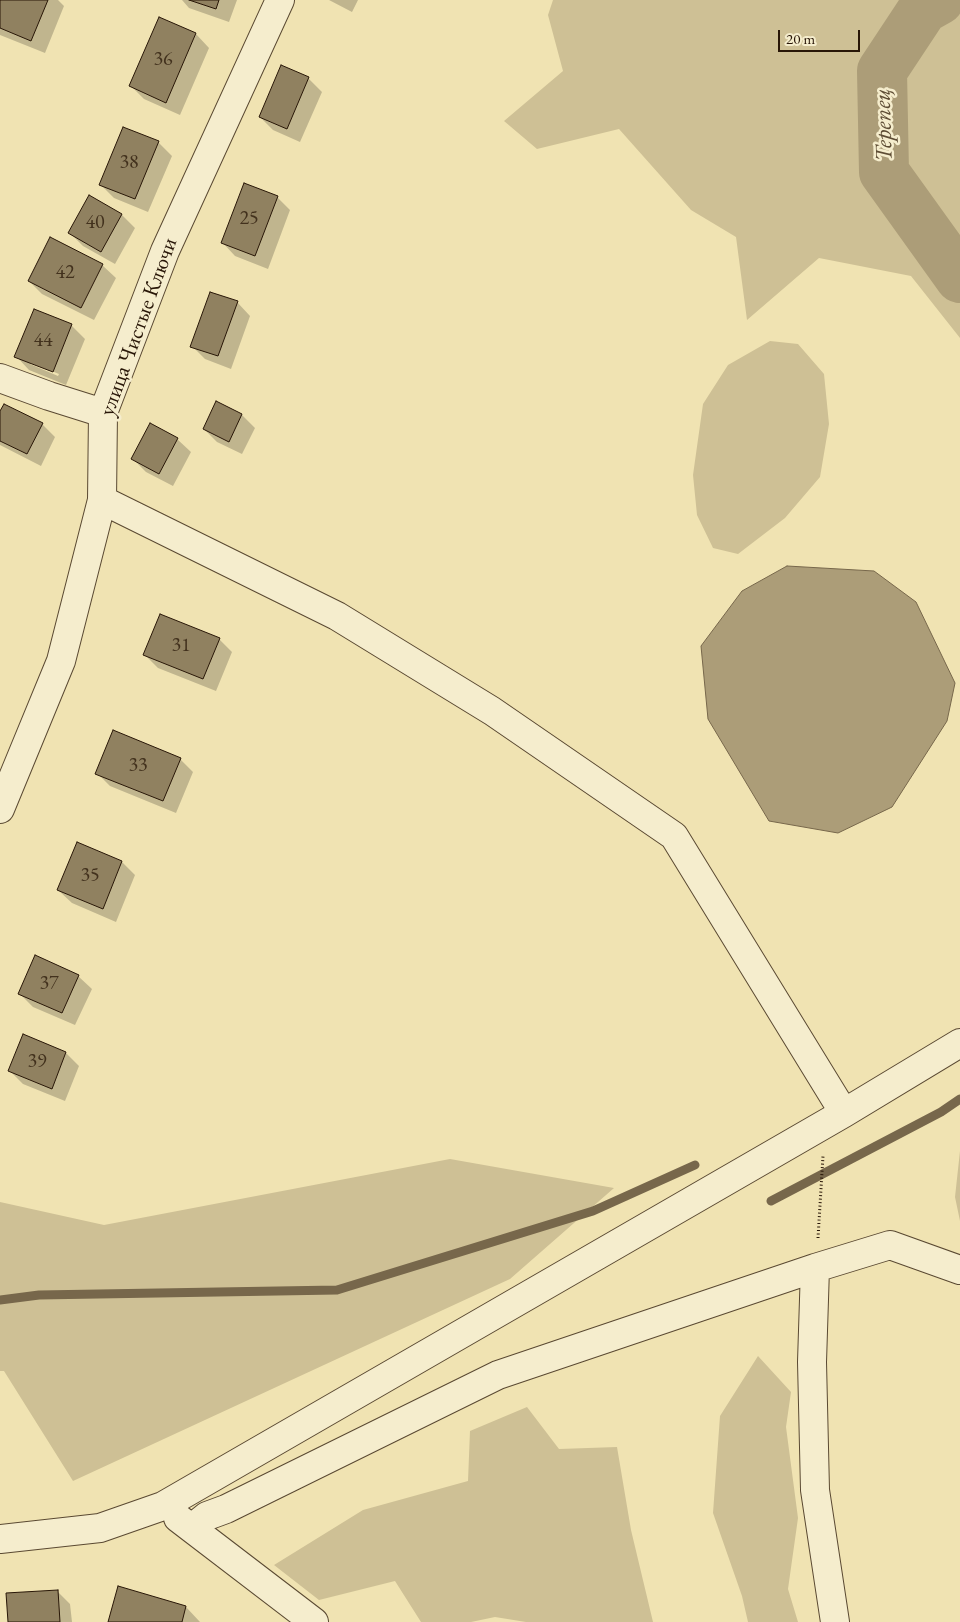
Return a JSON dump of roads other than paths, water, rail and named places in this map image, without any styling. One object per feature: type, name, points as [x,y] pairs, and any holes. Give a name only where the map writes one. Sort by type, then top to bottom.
[{"type":"street","name":"улица Чистые Ключи","points":[[0,810],[61,661],[102,500],[103,413],[165,251],[280,0]]},
{"type":"street","points":[[0,378],[103,413]]},
{"type":"street","points":[[102,500],[337,616],[492,711],[674,836],[833,1119]]},
{"type":"street","points":[[0,1539],[100,1528],[164,1506],[833,1119],[960,1043]]},
{"type":"street","points":[[192,1528],[207,1516],[226,1509],[498,1375],[815,1268],[890,1245],[960,1270]]},
{"type":"street","points":[[815,1268],[812,1362],[815,1490],[835,1622]]},
{"type":"street","points":[[164,1506],[314,1622]]},
{"type":"waterway","name":"Терепец","points":[[939,0],[923,9],[882,71],[884,172],[960,278]]},
{"type":"waterway","points":[[771,1201],[941,1112],[960,1099]]},
{"type":"waterway","points":[[0,1300],[39,1295],[337,1290],[593,1211],[695,1165]]}]
